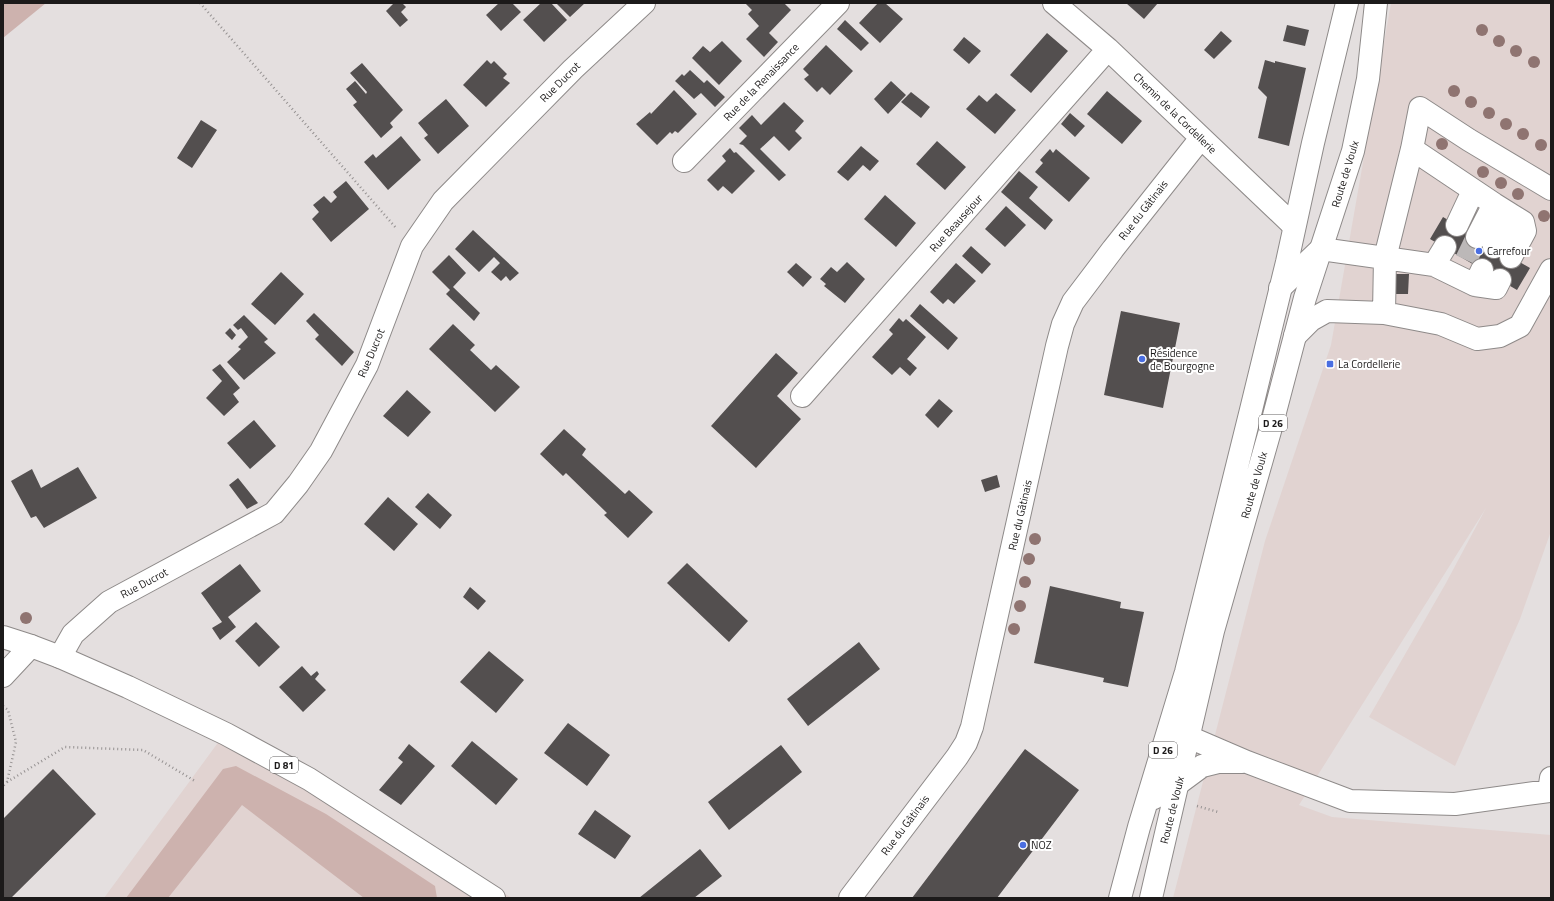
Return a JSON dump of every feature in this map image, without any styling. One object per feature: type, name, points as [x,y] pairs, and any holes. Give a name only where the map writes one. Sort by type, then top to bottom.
[{"type":"main road","name":"Rue Ducrot","points":[[60,657],[73,634],[109,602],[274,513],[298,484],[321,451],[367,365],[412,246],[443,201],[573,69],[644,3]]},
{"type":"main road","name":"Rue de la Renaissance","points":[[684,161],[838,3]]},
{"type":"main road","name":"Chemin de la Cordellerie","points":[[1054,3],[1108,50],[1294,226]]},
{"type":"main road","name":"Route de Voulx","points":[[1120,898],[1139,827],[1186,672],[1251,410],[1347,3]]},
{"type":"main road","name":"Route de Voulx","points":[[1152,898],[1213,631],[1270,431],[1305,298],[1353,151],[1368,79],[1376,3]]},
{"type":"main road","name":"Rue Beausejour","points":[[802,396],[1108,50]]},
{"type":"main road","points":[[1384,313],[1385,258],[1412,149],[1420,108],[1469,140],[1551,189]]},
{"type":"main road","name":"Rue du Gâtinais","points":[[850,898],[957,757],[966,743],[972,727],[1057,346],[1063,324],[1073,302],[1201,138]]},
{"type":"main road","points":[[1412,149],[1473,191],[1523,222],[1525,231],[1494,247],[1502,209]]},
{"type":"main road","points":[[1457,225],[1473,191]]},
{"type":"main road","points":[[1280,288],[1321,249],[1385,258],[1439,256],[1476,274]]},
{"type":"main road","points":[[1295,336],[1311,320],[1327,311],[1384,313],[1441,324],[1477,339],[1500,336],[1520,326],[1551,270]]},
{"type":"main road","name":"D 81","points":[[3,637],[60,657],[128,687],[212,727],[309,778],[494,898]]},
{"type":"main road","points":[[3,676],[31,646]]},
{"type":"main road","points":[[1186,672],[1190,687],[1182,725],[1189,737],[1247,762],[1350,801],[1456,804],[1549,791],[1551,778]]},
{"type":"main road","points":[[1139,827],[1167,773],[1189,737]]},
{"type":"main road","points":[[1179,783],[1202,766],[1218,762],[1247,762]]},
{"type":"path","points":[[200,3],[412,246]]},
{"type":"path","points":[[3,706],[8,710],[16,742],[6,782]]},
{"type":"path","points":[[3,786],[6,782],[65,747],[143,750],[194,781]]},
{"type":"path","points":[[1194,806],[1218,812]]},
{"type":"shaded area","points":[[3,3],[46,3],[3,38]]},
{"type":"shaded area","points":[[1391,3],[1551,3],[1551,531],[1520,619],[1455,766],[1369,717],[1446,583],[1486,508],[1299,805],[1332,817],[1551,835],[1551,898],[1173,898],[1265,541],[1331,345]]},
{"type":"shaded area","points":[[228,729],[512,898],[104,898]]},
{"type":"shaded area","points":[[236,766],[326,814],[435,886],[437,898],[364,898],[242,805],[168,898],[126,898],[223,769]]},
{"type":"building","points":[[394,3],[402,3],[406,7],[401,12],[408,20],[400,27],[386,11]]},
{"type":"building","points":[[499,3],[512,3],[521,12],[501,31],[486,15]]},
{"type":"building","points":[[541,3],[551,3],[567,20],[544,42],[523,20]]},
{"type":"building","points":[[556,3],[585,3],[570,17]]},
{"type":"building","points":[[745,3],[784,3],[791,10],[769,33],[778,42],[764,57],[746,39],[759,26],[748,14],[752,10]]},
{"type":"building","points":[[878,3],[885,3],[903,19],[880,43],[859,23]]},
{"type":"building","points":[[1126,3],[1158,3],[1144,19]]},
{"type":"building","points":[[845,20],[869,43],[861,51],[837,29]]},
{"type":"building","points":[[1287,25],[1309,30],[1305,46],[1283,41]]},
{"type":"building","points":[[1221,31],[1232,41],[1214,59],[1204,50]]},
{"type":"building","points":[[1047,33],[1068,51],[1031,93],[1010,75]]},
{"type":"building","points":[[964,37],[981,51],[969,64],[953,50]]},
{"type":"building","points":[[722,41],[742,61],[719,85],[692,58],[703,46],[710,52]]},
{"type":"building","points":[[826,45],[853,71],[830,95],[822,87],[817,92],[804,79],[809,75],[803,69]]},
{"type":"building","points":[[487,60],[491,64],[494,61],[507,74],[503,78],[510,83],[486,107],[463,85]]},
{"type":"building","points":[[1265,60],[1306,68],[1289,146],[1258,138],[1267,97],[1258,88]]},
{"type":"building","points":[[362,63],[403,110],[390,123],[393,127],[381,138],[353,105],[357,102],[346,89],[355,81],[366,94],[367,92],[350,73]]},
{"type":"building","points":[[690,70],[704,83],[707,80],[725,97],[715,107],[701,93],[694,99],[675,81],[682,74],[684,76]]},
{"type":"building","points":[[891,81],[906,95],[888,114],[874,99]]},
{"type":"building","points":[[674,90],[697,114],[678,133],[675,131],[672,134],[670,132],[657,145],[636,124],[650,112],[651,114]]},
{"type":"building","points":[[1107,91],[1142,121],[1122,144],[1087,114]]},
{"type":"building","points":[[911,92],[930,107],[921,118],[901,102]]},
{"type":"building","points":[[996,93],[1016,110],[995,134],[966,109],[979,95],[987,102]]},
{"type":"building","points":[[446,99],[469,126],[438,154],[424,138],[428,135],[418,123]]},
{"type":"building","points":[[784,102],[804,121],[795,131],[802,138],[789,151],[774,136],[760,149],[786,175],[779,181],[743,145],[739,144],[747,136],[739,128],[752,115],[761,125]]},
{"type":"building","points":[[1070,113],[1085,126],[1075,137],[1061,124]]},
{"type":"building","points":[[201,120],[217,130],[192,168],[177,158]]},
{"type":"building","points":[[401,136],[421,160],[388,190],[364,162],[373,154],[376,158]]},
{"type":"building","points":[[937,141],[966,167],[945,190],[916,164]]},
{"type":"building","points":[[861,146],[879,161],[870,171],[863,165],[848,181],[837,172]]},
{"type":"building","points":[[730,148],[755,171],[732,194],[723,186],[718,191],[707,180],[726,161],[722,156]]},
{"type":"building","points":[[1050,149],[1053,153],[1056,149],[1090,178],[1069,202],[1035,172],[1043,163],[1040,160]]},
{"type":"building","points":[[1019,171],[1038,187],[1029,198],[1053,220],[1045,230],[1001,192]]},
{"type":"building","points":[[346,181],[369,209],[331,242],[312,219],[319,212],[313,205],[324,196],[331,203],[337,197],[333,192]]},
{"type":"building","points":[[885,195],[916,223],[896,247],[864,219]]},
{"type":"building","points":[[1006,206],[1026,225],[1005,247],[985,229]]},
{"type":"building","points":[[1443,217],[1530,268],[1517,290],[1430,239]]},
{"type":"building","points":[[473,230],[519,273],[510,281],[506,276],[501,281],[491,272],[500,263],[494,257],[479,272],[455,249]]},
{"type":"building","points":[[971,246],[991,264],[982,274],[962,256]]},
{"type":"building","points":[[449,255],[466,273],[453,287],[480,313],[474,321],[446,294],[450,290],[432,272]]},
{"type":"building","points":[[847,262],[865,279],[845,303],[824,286],[826,284],[820,279],[831,267],[837,272]]},
{"type":"building","points":[[796,263],[812,277],[803,287],[787,272]]},
{"type":"building","points":[[956,263],[976,281],[954,304],[948,299],[943,304],[930,292]]},
{"type":"building","points":[[281,272],[304,294],[275,325],[251,304]]},
{"type":"building","points":[[1396,274],[1409,274],[1408,294],[1396,294]]},
{"type":"building","points":[[920,304],[958,338],[948,350],[910,316]]},
{"type":"building","name":"Résidence de Bourgogne","points":[[1121,311],[1180,323],[1163,408],[1104,395]]},
{"type":"building","points":[[314,313],[354,352],[342,366],[315,339],[319,335],[306,321]]},
{"type":"building","points":[[244,315],[268,339],[264,342],[276,353],[244,380],[227,362],[241,349],[238,347],[248,337],[241,328],[238,330],[233,325]]},
{"type":"building","points":[[899,318],[903,322],[906,319],[926,337],[907,359],[917,368],[910,376],[900,367],[892,375],[872,357],[893,334],[889,330]]},
{"type":"building","points":[[453,324],[475,345],[470,350],[491,370],[496,365],[520,387],[495,412],[429,349]]},
{"type":"building","points":[[230,328],[236,335],[232,340],[225,333]]},
{"type":"building","points":[[776,353],[798,373],[777,396],[801,419],[756,468],[711,426]]},
{"type":"building","points":[[220,364],[240,388],[233,394],[239,402],[224,416],[206,398],[222,381],[212,370]]},
{"type":"building","points":[[407,390],[431,412],[408,437],[383,416]]},
{"type":"building","points":[[939,399],[953,411],[938,428],[925,415]]},
{"type":"building","points":[[254,420],[276,446],[250,469],[227,443]]},
{"type":"building","points":[[564,429],[586,449],[582,455],[625,494],[629,490],[653,512],[628,538],[604,515],[607,513],[566,473],[563,476],[540,454]]},
{"type":"building","points":[[78,467],[97,498],[44,528],[36,516],[31,518],[11,481],[32,469],[41,488]]},
{"type":"building","points":[[997,475],[1000,487],[985,492],[981,480]]},
{"type":"building","points":[[238,478],[258,503],[247,509],[229,485]]},
{"type":"building","points":[[428,493],[452,515],[440,529],[415,507]]},
{"type":"building","points":[[388,497],[418,524],[394,551],[364,524]]},
{"type":"building","points":[[687,563],[748,621],[729,642],[667,583]]},
{"type":"building","points":[[240,564],[261,591],[228,617],[236,627],[220,640],[212,628],[222,622],[201,593]]},
{"type":"building","points":[[1050,586],[1121,602],[1120,608],[1144,612],[1128,687],[1103,682],[1104,678],[1034,663]]},
{"type":"building","points":[[470,587],[486,601],[478,610],[463,597]]},
{"type":"building","points":[[256,622],[280,647],[259,667],[235,641]]},
{"type":"building","points":[[859,642],[880,669],[808,726],[787,699]]},
{"type":"building","points":[[489,651],[524,680],[496,713],[460,682]]},
{"type":"building","points":[[302,666],[311,676],[317,671],[319,674],[315,679],[326,690],[303,712],[279,687]]},
{"type":"building","points":[[568,723],[610,755],[587,786],[544,753]]},
{"type":"building","points":[[472,741],[518,779],[496,805],[451,766]]},
{"type":"building","points":[[409,744],[435,766],[401,805],[379,790],[403,762],[398,758]]},
{"type":"building","points":[[781,745],[802,772],[729,830],[708,802]]},
{"type":"building","points":[[1025,749],[1079,790],[997,898],[912,898]]},
{"type":"building","points":[[53,769],[96,814],[11,898],[3,898],[3,819]]},
{"type":"building","points":[[595,810],[631,836],[615,859],[578,834]]},
{"type":"building","points":[[700,849],[722,876],[694,898],[639,898]]},
{"type":"tunnel","points":[[1466,260],[1477,237]]},
{"type":"place","name":"Carrefour","points":[[1479,251]]},
{"type":"place","name":"Résidence de Bourgogne","points":[[1142,359]]},
{"type":"place","name":"La Cordellerie","points":[[1330,364]]},
{"type":"place","name":"NOZ","points":[[1023,845]]}]
